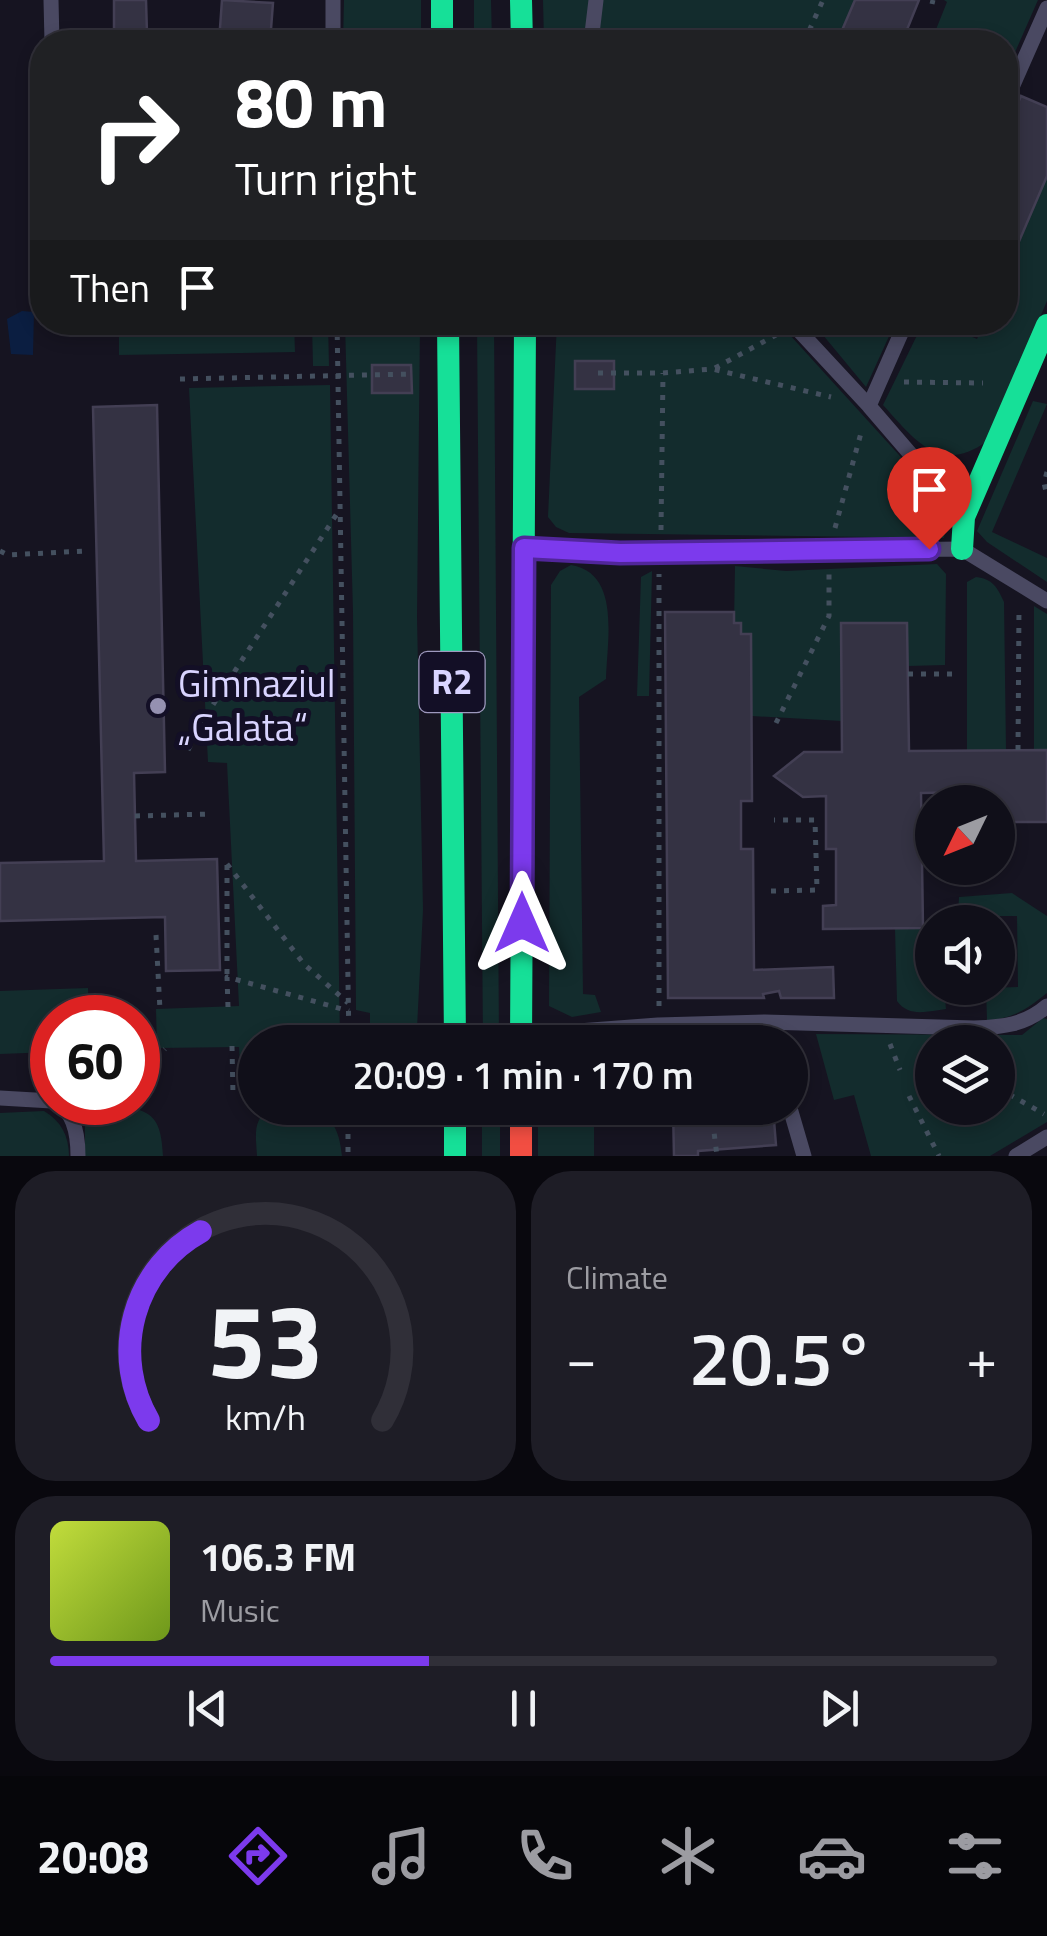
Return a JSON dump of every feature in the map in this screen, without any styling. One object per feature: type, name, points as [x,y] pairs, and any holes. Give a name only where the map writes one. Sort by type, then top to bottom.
[{"type":"main road","points":[[442,0],[442,30]]},
{"type":"main road","points":[[522,0],[522,30]]},
{"type":"main road","points":[[962,549],[964,517],[1047,325]]},
{"type":"main road","name":"R2","points":[[448,335],[455,1025]]},
{"type":"main road","name":"R2","points":[[521,1025],[525,335]]},
{"type":"main road","points":[[454,1156],[455,1125]]},
{"type":"main road","points":[[521,1125],[521,1156]]},
{"type":"lane","points":[[52,0],[52,30]]},
{"type":"lane","points":[[332,30],[333,0]]},
{"type":"lane","points":[[592,30],[596,0]]},
{"type":"lane","points":[[1018,73],[1047,8]]},
{"type":"lane","points":[[802,335],[964,517]]},
{"type":"lane","points":[[868,406],[900,335]]},
{"type":"lane","points":[[524,548],[620,553],[962,549],[1047,602]]},
{"type":"lane","points":[[658,1025],[765,1022],[974,1028],[1008,1026],[1034,1017],[1047,1006]]},
{"type":"lane","points":[[0,1098],[30,1100]]},
{"type":"lane","points":[[74,1125],[78,1156]]},
{"type":"lane","points":[[795,1125],[804,1156]]},
{"type":"lane","points":[[1016,1156],[1047,1136]]},
{"type":"path","points":[[809,30],[822,0]]},
{"type":"path","points":[[338,335],[348,1025]]},
{"type":"path","points":[[712,369],[772,335]]},
{"type":"path","points":[[598,373],[712,369],[868,406],[830,550],[829,616],[776,723]]},
{"type":"path","points":[[661,535],[663,373]]},
{"type":"path","points":[[180,379],[412,374]]},
{"type":"path","points":[[879,382],[1021,383]]},
{"type":"path","points":[[1047,472],[1047,496]]},
{"type":"path","points":[[188,750],[205,717],[342,507]]},
{"type":"path","points":[[0,551],[8,555],[85,551]]},
{"type":"path","points":[[658,1025],[659,574]]},
{"type":"path","points":[[1018,750],[1020,584]]},
{"type":"path","points":[[908,674],[956,674]]},
{"type":"path","points":[[135,816],[210,814]]},
{"type":"path","points":[[771,892],[816,890],[814,820],[774,820]]},
{"type":"path","points":[[228,1007],[226,864],[304,964],[348,1003]]},
{"type":"path","points":[[156,935],[159,995]]},
{"type":"path","points":[[227,977],[348,1011]]},
{"type":"path","points":[[232,1046],[233,1095]]},
{"type":"path","points":[[160,1054],[165,1049]]},
{"type":"path","points":[[909,1096],[940,1156]]},
{"type":"path","points":[[1015,1098],[1047,1116]]},
{"type":"path","points":[[348,1125],[348,1156]]},
{"type":"path","points":[[713,1125],[718,1156]]},
{"type":"green space","points":[[344,0],[421,0],[421,30],[343,30]]},
{"type":"green space","points":[[474,0],[491,0],[492,30],[474,30]]},
{"type":"green space","points":[[543,0],[855,0],[842,30],[544,30]]},
{"type":"green space","points":[[944,0],[1038,0],[1018,45],[1018,30],[936,30],[947,2]]},
{"type":"green space","points":[[1047,176],[1047,301],[987,441],[955,455],[929,449],[883,405],[917,335],[968,335],[977,339],[979,335],[1018,335],[1018,244]]},
{"type":"green space","points":[[119,335],[294,335],[295,352],[119,355]]},
{"type":"green space","points":[[312,335],[328,335],[329,366],[313,366]]},
{"type":"green space","points":[[345,335],[420,335],[417,617],[423,910],[417,1025],[370,1025],[370,1013],[356,1010],[353,612]]},
{"type":"green space","points":[[477,335],[494,335],[499,1025],[483,1025]]},
{"type":"green space","points":[[556,335],[790,335],[949,510],[944,538],[569,533],[556,527],[548,517]]},
{"type":"green space","points":[[823,335],[890,335],[866,387]]},
{"type":"green space","points":[[330,385],[340,1025],[238,1025],[238,1047],[160,1048],[160,1009],[239,1006],[227,763],[208,762],[189,388]]},
{"type":"green space","points":[[1033,401],[1047,404],[992,532],[1047,558],[1047,582],[987,542],[977,531]]},
{"type":"green space","points":[[937,564],[946,574],[945,665],[908,666],[907,623],[841,624],[842,721],[752,716],[751,634],[741,634],[741,623],[734,623],[735,566],[786,571]]},
{"type":"green space","points":[[571,565],[598,581],[609,628],[606,679],[579,697],[583,994],[595,995],[601,1012],[572,1017],[549,1006],[551,585],[560,571]]},
{"type":"green space","points":[[652,571],[649,696],[637,696],[641,577]]},
{"type":"green space","points":[[976,577],[994,585],[1004,602],[1006,750],[967,750],[967,582]]},
{"type":"green space","points":[[1034,606],[1047,614],[1047,750],[1034,750]]},
{"type":"green space","points":[[1012,893],[1047,916],[1047,993],[1019,1012],[987,1020],[987,1005],[1015,1005],[1015,905],[959,905],[959,897]]},
{"type":"green space","points":[[915,928],[915,1005],[946,1005],[946,1009],[919,1012],[907,1010],[897,1001],[895,929]]},
{"type":"green space","points":[[88,988],[88,995],[30,995],[30,1053],[0,1054],[0,991]]},
{"type":"green space","points":[[1047,1019],[1047,1122],[990,1156],[871,1156],[854,1095],[834,1100],[816,1034],[915,1034],[915,1125],[1015,1125],[1015,1035],[1022,1035]]},
{"type":"green space","points":[[30,1112],[30,1125],[59,1125],[69,1156],[0,1156],[0,1113]]},
{"type":"green space","points":[[85,1125],[158,1126],[163,1156],[85,1156]]},
{"type":"green space","points":[[258,1125],[333,1125],[342,1156],[257,1156]]},
{"type":"green space","points":[[482,1125],[500,1125],[500,1156],[482,1156]]},
{"type":"green space","points":[[538,1125],[594,1125],[594,1156],[538,1156]]},
{"type":"water","points":[[22,311],[30,312],[33,355],[11,354],[7,319]]},
{"type":"building","points":[[114,0],[146,0],[147,30],[114,30]]},
{"type":"building","points":[[222,0],[273,3],[271,30],[220,30]]},
{"type":"building","points":[[855,0],[919,0],[907,30],[842,30]]},
{"type":"building","points":[[1021,96],[1047,107],[1047,176],[1018,244]]},
{"type":"building","points":[[575,361],[614,361],[614,389],[575,389]]},
{"type":"building","points":[[372,365],[411,365],[412,393],[372,393]]},
{"type":"building","points":[[157,405],[165,772],[134,773],[136,861],[217,859],[220,970],[166,971],[165,917],[0,921],[0,863],[104,861],[93,407]]},
{"type":"building","points":[[665,612],[734,612],[734,623],[741,623],[741,634],[751,634],[752,801],[741,801],[741,849],[753,849],[754,970],[833,967],[834,998],[781,998],[779,991],[763,994],[764,998],[668,998]]},
{"type":"building","points":[[841,623],[907,623],[909,751],[1047,750],[1047,822],[1015,822],[1015,785],[915,785],[915,885],[922,885],[923,905],[915,905],[915,928],[823,929],[823,906],[836,905],[836,849],[826,849],[826,796],[803,797],[774,776],[804,752],[842,752]]},
{"type":"building","points":[[673,1125],[774,1125],[776,1145],[674,1156]]},
{"type":"traffic: fast","points":[[442,0],[442,30]]},
{"type":"traffic: fast","points":[[521,0],[522,30]]},
{"type":"traffic: fast","points":[[962,549],[964,517],[1047,325]]},
{"type":"traffic: fast","points":[[448,335],[455,1025]]},
{"type":"traffic: fast","points":[[521,1025],[525,335]]},
{"type":"traffic: fast","points":[[455,1125],[455,1156]]},
{"type":"traffic: jam","points":[[521,1125],[521,1156]]},
{"type":"place","name":"Gimnaziul „Galata“","points":[[158,706]]},
{"type":"route","points":[[522,923],[524,548],[620,553],[929,549]]}]
